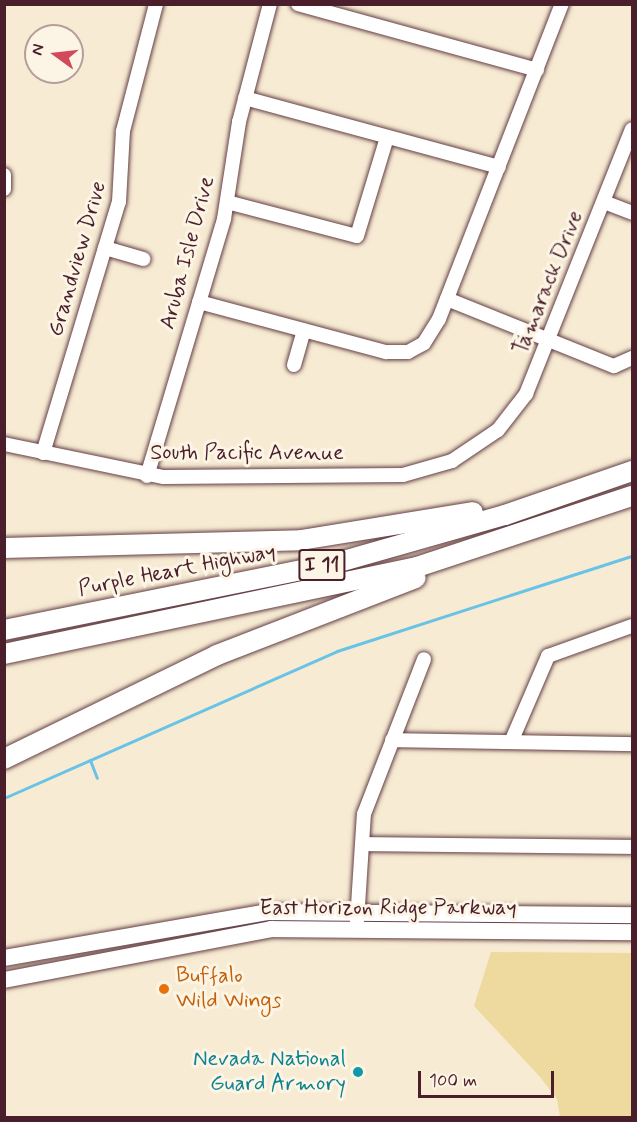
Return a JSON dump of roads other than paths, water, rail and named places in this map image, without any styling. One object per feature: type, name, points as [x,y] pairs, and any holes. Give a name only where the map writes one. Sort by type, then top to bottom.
[{"type":"highway","points":[[4,548],[333,537],[435,520],[633,471]]},
{"type":"highway","name":"Purple Heart Highway","points":[[4,630],[336,562],[505,515],[633,471]]},
{"type":"highway","name":"Purple Heart Highway","points":[[4,654],[464,554],[633,496]]},
{"type":"highway","points":[[4,759],[217,655],[437,571],[464,554]]},
{"type":"main road","name":"East Horizon Ridge Parkway","points":[[4,958],[253,913],[361,911],[633,915]]},
{"type":"main road","name":"East Horizon Ridge Parkway","points":[[4,980],[254,930],[353,928],[633,932]]},
{"type":"main road","points":[[126,936],[131,953]]},
{"type":"street","name":"Grandview Drive","points":[[43,453],[123,183],[123,131],[156,4]]},
{"type":"street","name":"Aruba Isle Drive","points":[[147,476],[228,202],[245,98],[270,4]]},
{"type":"street","points":[[298,4],[537,70]]},
{"type":"street","points":[[199,302],[386,352],[417,349],[432,335],[562,4]]},
{"type":"street","points":[[245,98],[499,167]]},
{"type":"street","name":"Tamarack Drive","points":[[485,441],[517,408],[550,339],[633,129]]},
{"type":"street","points":[[228,202],[357,236],[387,137]]},
{"type":"street","points":[[4,175],[4,189]]},
{"type":"street","points":[[604,202],[633,213]]},
{"type":"street","points":[[105,248],[143,259]]},
{"type":"street","points":[[447,299],[614,366],[633,358]]},
{"type":"street","points":[[294,365],[304,330]]},
{"type":"street","name":"South Pacific Avenue","points":[[4,444],[147,476],[403,475],[452,461],[485,441]]},
{"type":"street","points":[[511,742],[548,656],[633,626]]},
{"type":"street","points":[[353,928],[361,911],[364,814],[424,658]]},
{"type":"street","points":[[392,740],[633,744]]},
{"type":"street","points":[[362,844],[633,847]]},
{"type":"waterway","points":[[4,798],[337,651],[632,556]]},
{"type":"waterway","points":[[90,760],[97,778]]},
{"type":"place","name":"Buffalo Wild Wings","points":[[164,989]]},
{"type":"place","name":"Nevada National Guard Armory","points":[[358,1072]]}]
